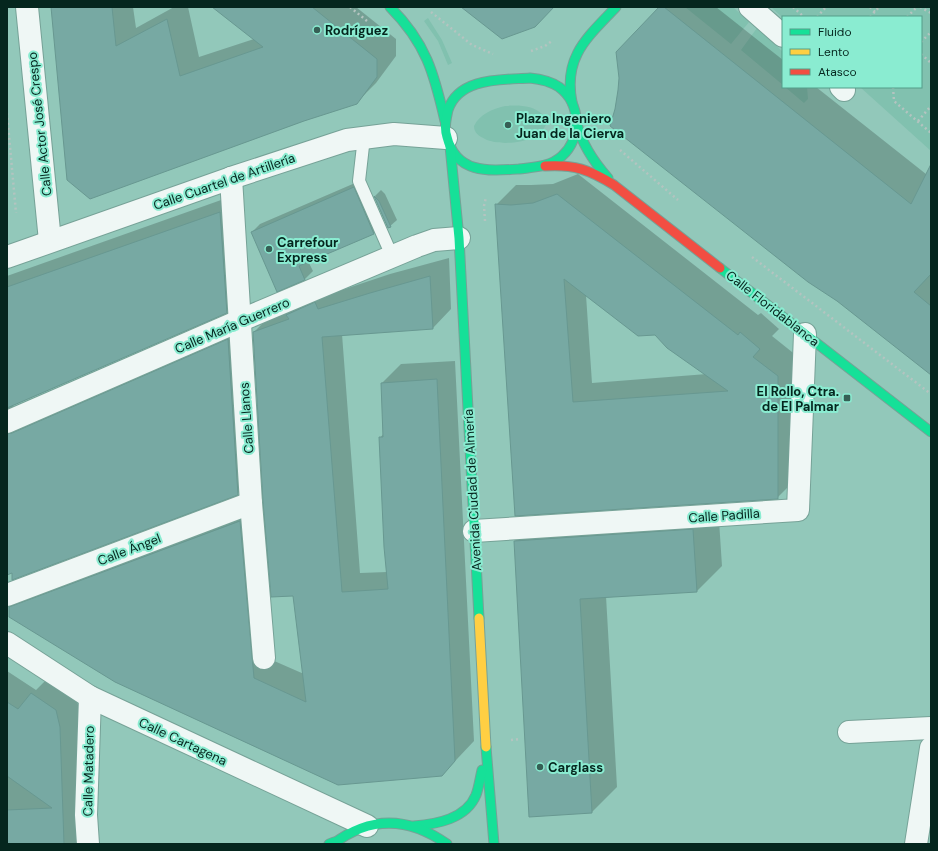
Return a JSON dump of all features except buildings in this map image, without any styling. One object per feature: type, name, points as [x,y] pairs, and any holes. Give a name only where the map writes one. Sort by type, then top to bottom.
[{"type":"main road","points":[[390,7],[411,31],[426,56],[436,81],[447,135],[460,160],[467,165],[484,170],[544,166],[560,158],[566,152],[575,136],[577,124],[570,93],[572,66],[577,52],[616,7]]},
{"type":"main road","points":[[447,135],[450,104],[461,91],[483,82],[530,78],[546,80],[561,89],[572,102]]},
{"type":"main road","name":"Calle Floridablanca","points":[[577,124],[581,140],[586,149],[602,172],[614,185]]},
{"type":"main road","name":"Avenida Ciudad de Almería","points":[[447,135],[459,238],[485,741],[494,844]]},
{"type":"main road","name":"Calle Floridablanca","points":[[544,166],[561,164],[574,166],[599,176],[614,185],[931,432]]},
{"type":"main road","points":[[474,177],[484,170]]},
{"type":"main road","name":"Avenida Ciudad de Almería","points":[[459,238],[460,222],[465,196]]},
{"type":"main road","name":"Avenida Ciudad de Almería","points":[[332,843],[344,835],[367,826],[382,823],[398,823],[414,826],[429,825],[444,822],[465,810],[475,799],[479,787],[485,741]]},
{"type":"main road","points":[[414,826],[431,833],[447,844]]},
{"type":"street","name":"Calle Actor José Crespo","points":[[27,7],[50,241]]},
{"type":"street","points":[[750,7],[782,35]]},
{"type":"street","name":"Calle Cuartel de Artillería","points":[[7,257],[231,178],[347,140],[394,134],[447,135]]},
{"type":"street","name":"Calle Llanos","points":[[231,178],[251,503],[264,658]]},
{"type":"street","name":"Calle María Guerrero","points":[[7,422],[392,256],[434,240],[459,238]]},
{"type":"street","name":"Calle Padilla","points":[[474,531],[798,510],[805,334]]},
{"type":"street","name":"Calle Ángel","points":[[7,595],[251,503]]},
{"type":"street","name":"Calle Cartagena","points":[[7,643],[90,697],[367,826]]},
{"type":"street","name":"Calle Matadero","points":[[88,844],[86,815],[90,697]]},
{"type":"street","points":[[849,732],[931,728]]},
{"type":"street","points":[[916,844],[931,748]]},
{"type":"lane","points":[[364,137],[359,181],[392,256]]},
{"type":"path","points":[[794,7],[803,16]]},
{"type":"path","points":[[818,16],[826,7]]},
{"type":"path","points":[[870,7],[875,12]]},
{"type":"path","points":[[871,16],[879,7]]},
{"type":"path","points":[[908,16],[916,7]]},
{"type":"path","points":[[920,7],[931,13]]},
{"type":"path","points":[[430,12],[472,45],[495,54]]},
{"type":"path","points":[[922,41],[931,32]]},
{"type":"path","points":[[526,53],[546,46],[557,38]]},
{"type":"path","points":[[922,55],[931,63]]},
{"type":"path","points":[[892,88],[894,100],[931,133]]},
{"type":"path","points":[[918,121],[931,106]]},
{"type":"path","points":[[7,113],[16,213]]},
{"type":"path","points":[[620,150],[682,204]]},
{"type":"path","points":[[750,256],[931,394]]},
{"type":"green space","points":[[685,7],[733,7],[749,22],[731,44]]},
{"type":"green space","points":[[771,7],[931,7],[931,151],[861,88],[922,88],[922,16],[782,17]]},
{"type":"green space","points":[[428,18],[442,40],[452,63],[448,65],[438,41],[424,21]]},
{"type":"green space","points":[[757,28],[782,51],[782,84],[741,50]]},
{"type":"green space","points":[[786,88],[807,88],[808,99],[804,103]]},
{"type":"green space","points":[[505,106],[530,107],[535,109],[546,118],[546,124],[536,135],[519,142],[500,143],[485,139],[477,134],[474,126],[483,115],[491,110]]},
{"type":"traffic: fast","points":[[390,7],[412,33],[427,60],[437,88],[445,121]]},
{"type":"traffic: fast","points":[[572,102],[570,86],[571,72],[580,48],[587,38],[616,7]]},
{"type":"traffic: fast","points":[[530,78],[556,85],[572,102],[575,111],[576,130],[569,149],[557,160],[542,166],[519,169],[485,170],[475,168],[458,158],[451,149],[446,130],[448,110],[454,99],[462,91],[483,82],[530,78]]},
{"type":"traffic: fast","points":[[577,124],[579,132],[589,153],[608,178]]},
{"type":"traffic: fast","points":[[450,146],[459,238],[479,618]]},
{"type":"traffic: fast","points":[[720,268],[931,432]]},
{"type":"traffic: fast","points":[[486,747],[494,844]]},
{"type":"traffic: fast","points":[[414,826],[441,822],[450,819],[465,810],[476,795],[482,770]]},
{"type":"traffic: fast","points":[[333,844],[362,828],[376,824],[390,823],[404,824],[418,829],[433,835],[447,844]]},
{"type":"traffic: fast","points":[[329,844],[334,842]]},
{"type":"traffic: slow","points":[[479,618],[486,747]]},
{"type":"traffic: jam","points":[[545,166],[573,167],[597,175],[614,185],[720,268]]},
{"type":"place","name":"Rodríguez","points":[[317,30]]},
{"type":"place","name":"Plaza Ingeniero Juan de la Cierva","points":[[508,125]]},
{"type":"place","name":"Carrefour Express","points":[[269,249]]},
{"type":"place","name":"El Rollo, Ctra. de El Palmar","points":[[847,398]]},
{"type":"place","name":"Carglass","points":[[540,767]]}]
